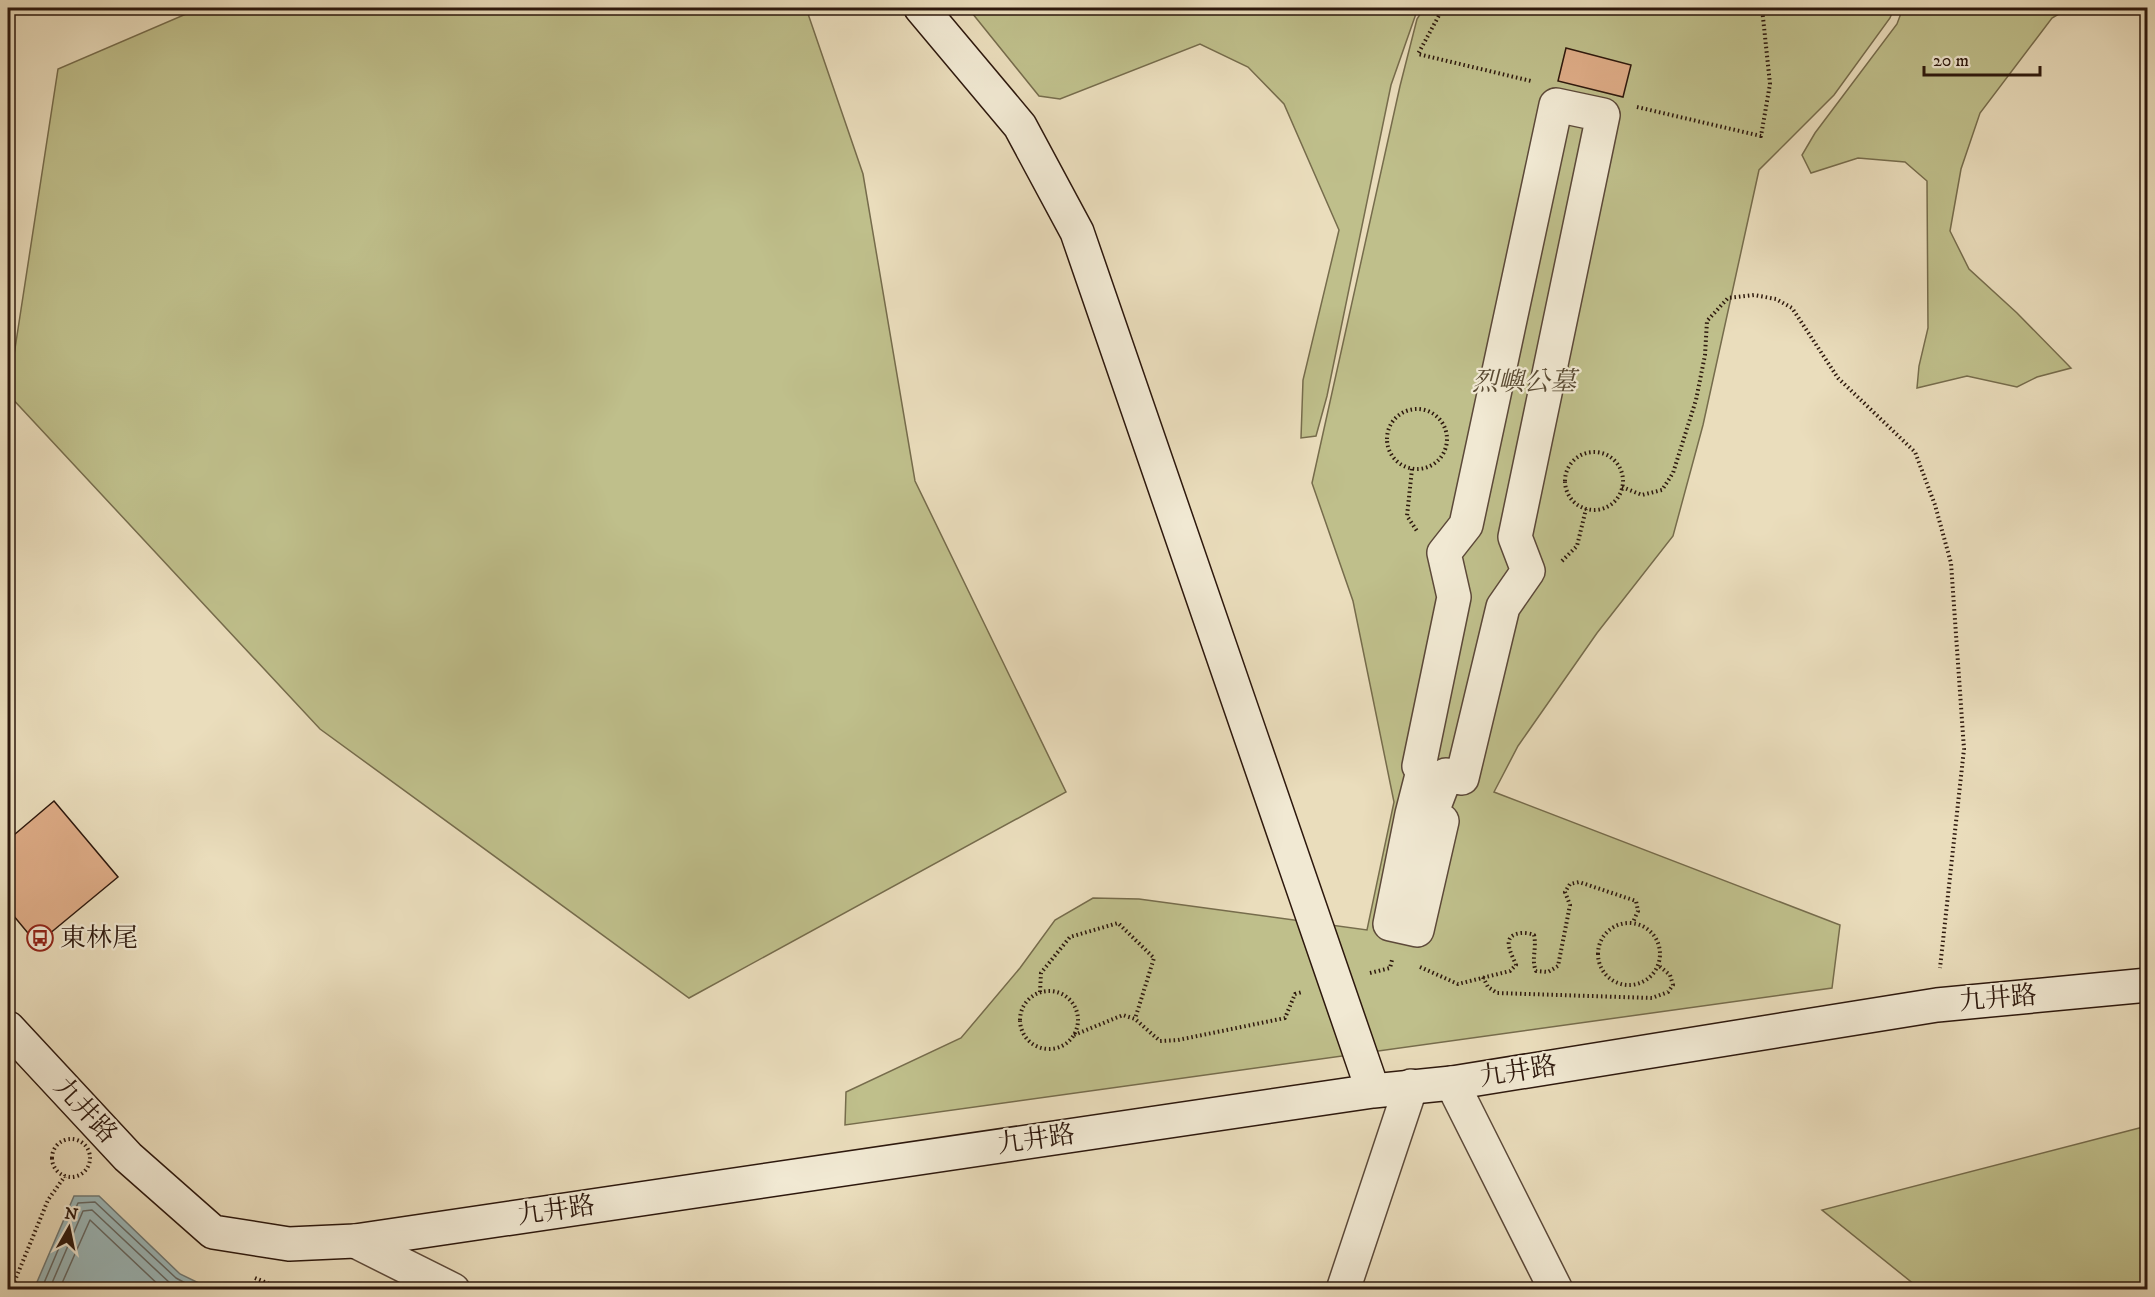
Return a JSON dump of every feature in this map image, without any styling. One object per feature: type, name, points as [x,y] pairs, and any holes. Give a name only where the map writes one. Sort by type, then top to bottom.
[{"type":"street","points":[[921,8],[1020,126],[1077,232],[1373,1090]]},
{"type":"street","points":[[1556,105],[1603,115],[1515,537],[1528,571],[1503,607],[1462,778],[1446,775],[1430,817],[1442,821],[1417,930],[1399,941],[1390,924],[1423,771],[1419,766],[1454,597],[1444,553],[1466,525],[1556,105]]},
{"type":"street","name":"九井路","points":[[8,1028],[128,1157],[213,1232],[289,1244],[355,1241],[1373,1090],[1452,1083],[1936,1005],[2148,985]]},
{"type":"street","points":[[1452,1083],[1556,1290]]},
{"type":"street","points":[[1342,1290],[1411,1086]]},
{"type":"street","points":[[355,1241],[453,1290]]},
{"type":"path","points":[[1443,8],[1418,54],[1533,81]]},
{"type":"path","points":[[1635,106],[1761,136],[1770,84],[1762,8]]},
{"type":"path","points":[[1622,487],[1642,495],[1662,490],[1673,473],[1696,400],[1705,355],[1707,321],[1728,298],[1754,295],[1776,299],[1792,308],[1838,378],[1915,452],[1935,505],[1951,563],[1964,749],[1936,1005]]},
{"type":"path","points":[[1414,409],[1425,410],[1441,421],[1448,440],[1445,450],[1432,466],[1412,469],[1403,466],[1389,452],[1388,433],[1397,417],[1414,409]]},
{"type":"path","points":[[1587,452],[1607,454],[1620,468],[1622,487],[1613,503],[1596,510],[1586,509],[1570,499],[1564,480],[1566,471],[1578,456],[1587,452]]},
{"type":"path","points":[[1412,469],[1407,516],[1428,548],[1444,553]]},
{"type":"path","points":[[1528,571],[1552,572],[1577,546],[1586,509]]},
{"type":"path","points":[[1074,1035],[1078,1018],[1071,1002],[1057,992],[1040,992],[1031,997],[1021,1014],[1021,1024],[1030,1041],[1048,1048],[1067,1042],[1074,1035],[1123,1015],[1135,1019],[1160,1041],[1178,1040],[1285,1018],[1295,994],[1335,980],[1390,968],[1399,941],[1458,984],[1510,971],[1516,965],[1509,940],[1516,933],[1525,931],[1534,935],[1536,947],[1533,964],[1536,971],[1548,972],[1558,966],[1570,905],[1565,892],[1570,884],[1580,882],[1636,902],[1638,911],[1633,922]]},
{"type":"path","points":[[1633,922],[1650,930],[1656,938],[1660,956],[1658,966],[1645,981],[1623,985],[1605,974],[1600,965],[1599,944],[1604,934],[1612,927],[1633,922]]},
{"type":"path","points":[[1040,992],[1041,973],[1070,937],[1118,924],[1154,958],[1135,1019]]},
{"type":"path","points":[[1484,977],[1488,987],[1497,993],[1652,998],[1668,992],[1673,985],[1670,975],[1658,966]]},
{"type":"path","points":[[11,1290],[48,1200],[65,1176],[83,1173],[89,1164],[88,1151],[77,1140],[64,1141],[54,1149],[54,1168],[65,1176]]},
{"type":"green space","points":[[200,8],[806,8],[863,174],[915,481],[1066,792],[689,998],[320,729],[8,394],[58,69]]},
{"type":"green space","points":[[968,8],[1418,8],[1391,85],[1327,396],[1316,436],[1301,438],[1303,380],[1339,230],[1284,104],[1248,67],[1200,44],[1060,99],[1039,96]]},
{"type":"green space","name":"烈嶼公墓","points":[[1424,8],[1894,8],[1890,18],[1834,95],[1759,170],[1703,425],[1673,536],[1597,633],[1518,746],[1494,792],[1840,925],[1832,988],[845,1125],[846,1092],[961,1038],[1020,968],[1055,920],[1093,898],[1139,899],[1367,930],[1394,802],[1353,601],[1312,483],[1400,86],[1417,19]]},
{"type":"green space","points":[[1903,8],[2069,8],[2052,18],[1980,113],[1961,169],[1950,231],[1969,269],[2017,313],[2071,368],[2037,377],[2017,387],[1967,376],[1917,388],[1919,366],[1928,328],[1927,181],[1905,162],[1858,158],[1811,173],[1802,155],[1815,133],[1897,24]]},
{"type":"green space","points":[[2147,1126],[2147,1289],[1920,1289],[1822,1210]]},
{"type":"water","points":[[74,1196],[99,1196],[180,1274],[211,1289],[34,1289]]},
{"type":"building","points":[[1566,48],[1631,65],[1623,97],[1558,81]]},
{"type":"building","points":[[54,801],[118,877],[37,944],[8,909],[8,840]]},
{"type":"place","name":"東林尾","points":[[40,938]]}]
